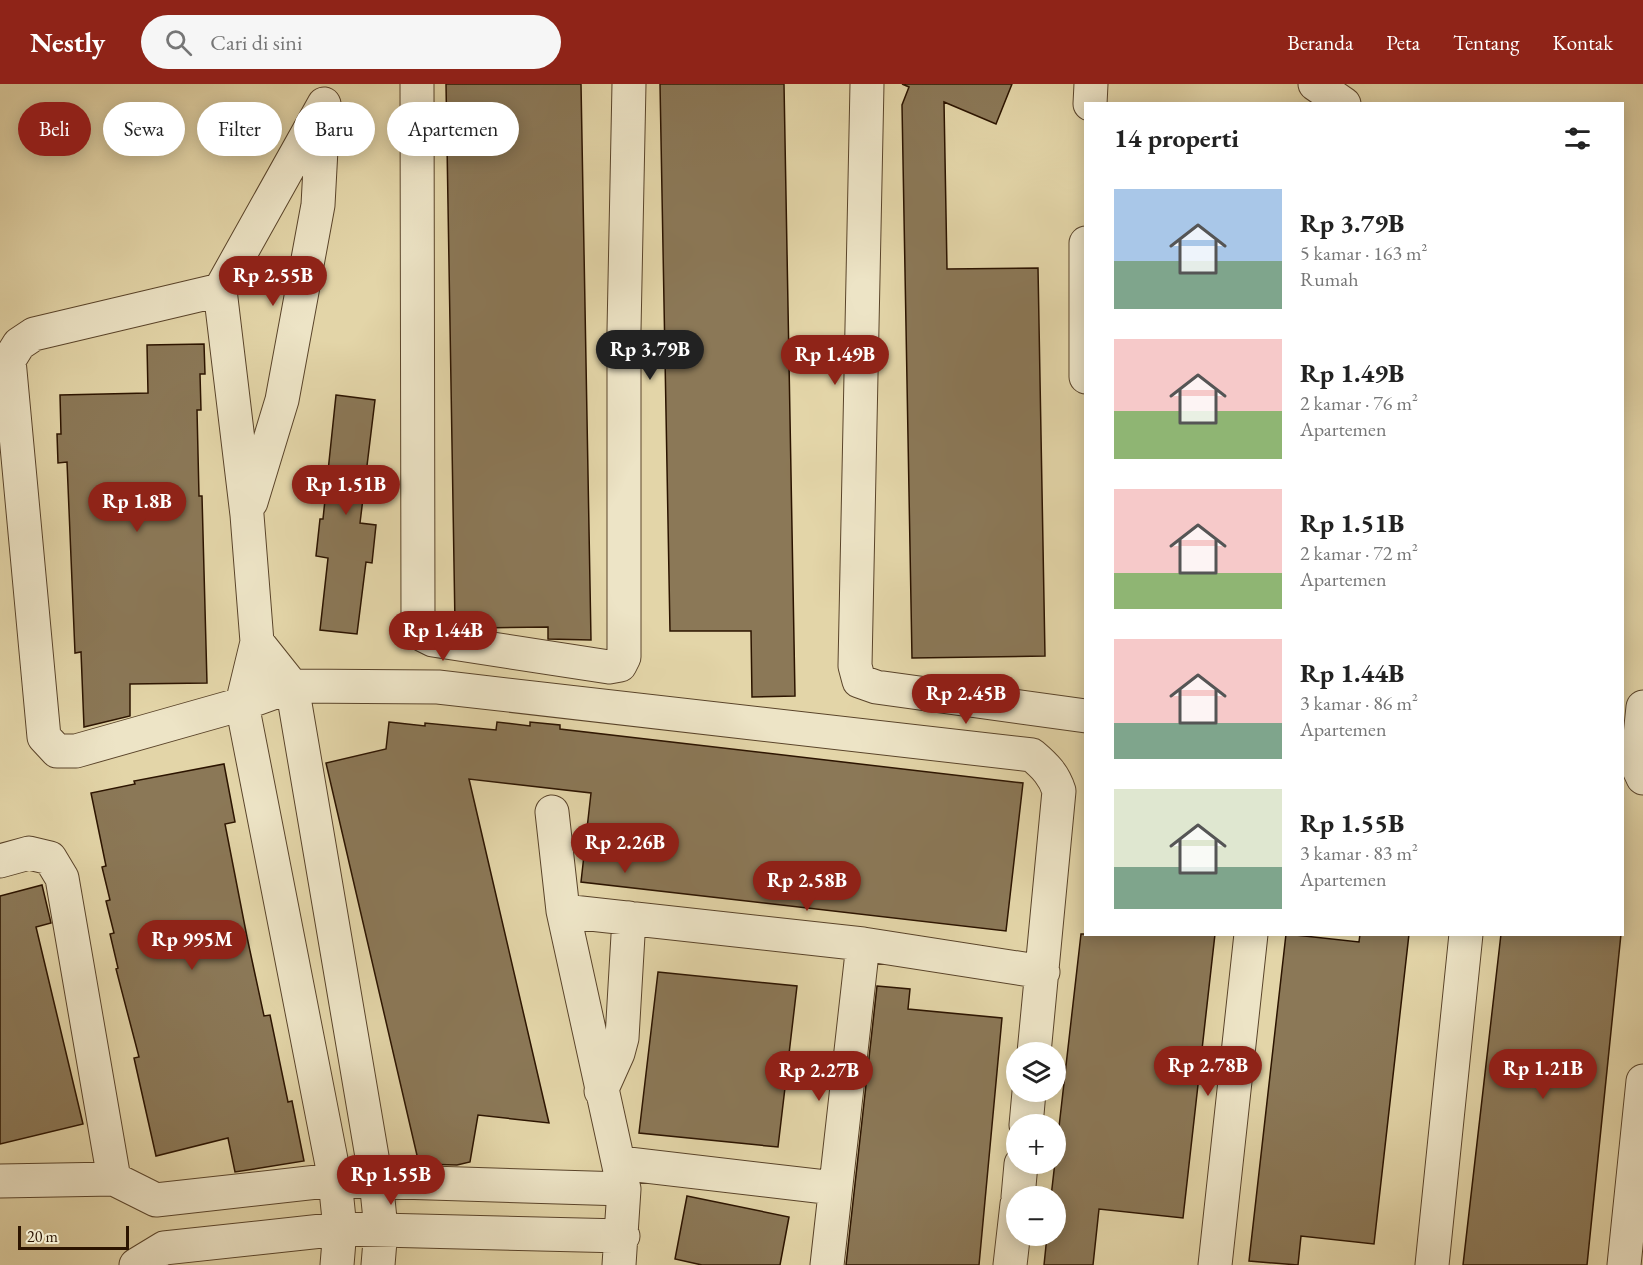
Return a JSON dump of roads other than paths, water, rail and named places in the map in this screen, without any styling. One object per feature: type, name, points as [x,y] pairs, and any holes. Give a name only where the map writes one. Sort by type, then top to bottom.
[{"type":"street","points":[[417,84],[418,620],[423,635],[433,640],[609,667],[620,665],[624,657],[624,342],[629,84]]},
{"type":"street","points":[[867,84],[855,654],[855,666],[860,681],[876,687],[1084,716]]},
{"type":"street","points":[[1090,102],[1091,84]]},
{"type":"street","points":[[1308,102],[1309,84]]},
{"type":"street","points":[[1315,84],[1341,102]]},
{"type":"street","points":[[326,94],[220,290],[247,515],[257,642],[242,704],[335,1180],[340,1229],[337,1265]]},
{"type":"street","points":[[247,515],[282,400],[318,205],[326,94]]},
{"type":"street","points":[[220,290],[34,334],[19,344],[9,360],[44,737],[57,751],[76,751],[242,704],[292,686],[438,687],[1032,755],[1046,767],[1055,779],[1059,791],[1035,1042]]},
{"type":"street","points":[[257,642],[292,686],[375,1180],[381,1229],[378,1265]]},
{"type":"street","points":[[1643,707],[1637,765],[1643,778]]},
{"type":"street","points":[[136,1265],[164,1248],[340,1229],[381,1229],[621,1250],[622,1176],[601,1091],[563,911],[552,812]]},
{"type":"street","points":[[0,861],[29,853],[50,858],[62,878],[114,1179]]},
{"type":"street","points":[[563,911],[863,944],[1043,972]]},
{"type":"street","points":[[601,1091],[618,1053],[622,1038],[629,918]]},
{"type":"street","points":[[1215,1265],[1251,936]]},
{"type":"street","points":[[1432,1265],[1466,936]]},
{"type":"street","points":[[827,1265],[863,944]]},
{"type":"street","points":[[1624,1265],[1643,1081]]},
{"type":"street","points":[[0,1181],[114,1179],[156,1200],[335,1180],[622,1176],[834,1188]]},
{"type":"street","points":[[156,1200],[164,1248]]},
{"type":"street","points":[[1010,1265],[1012,1246]]}]
